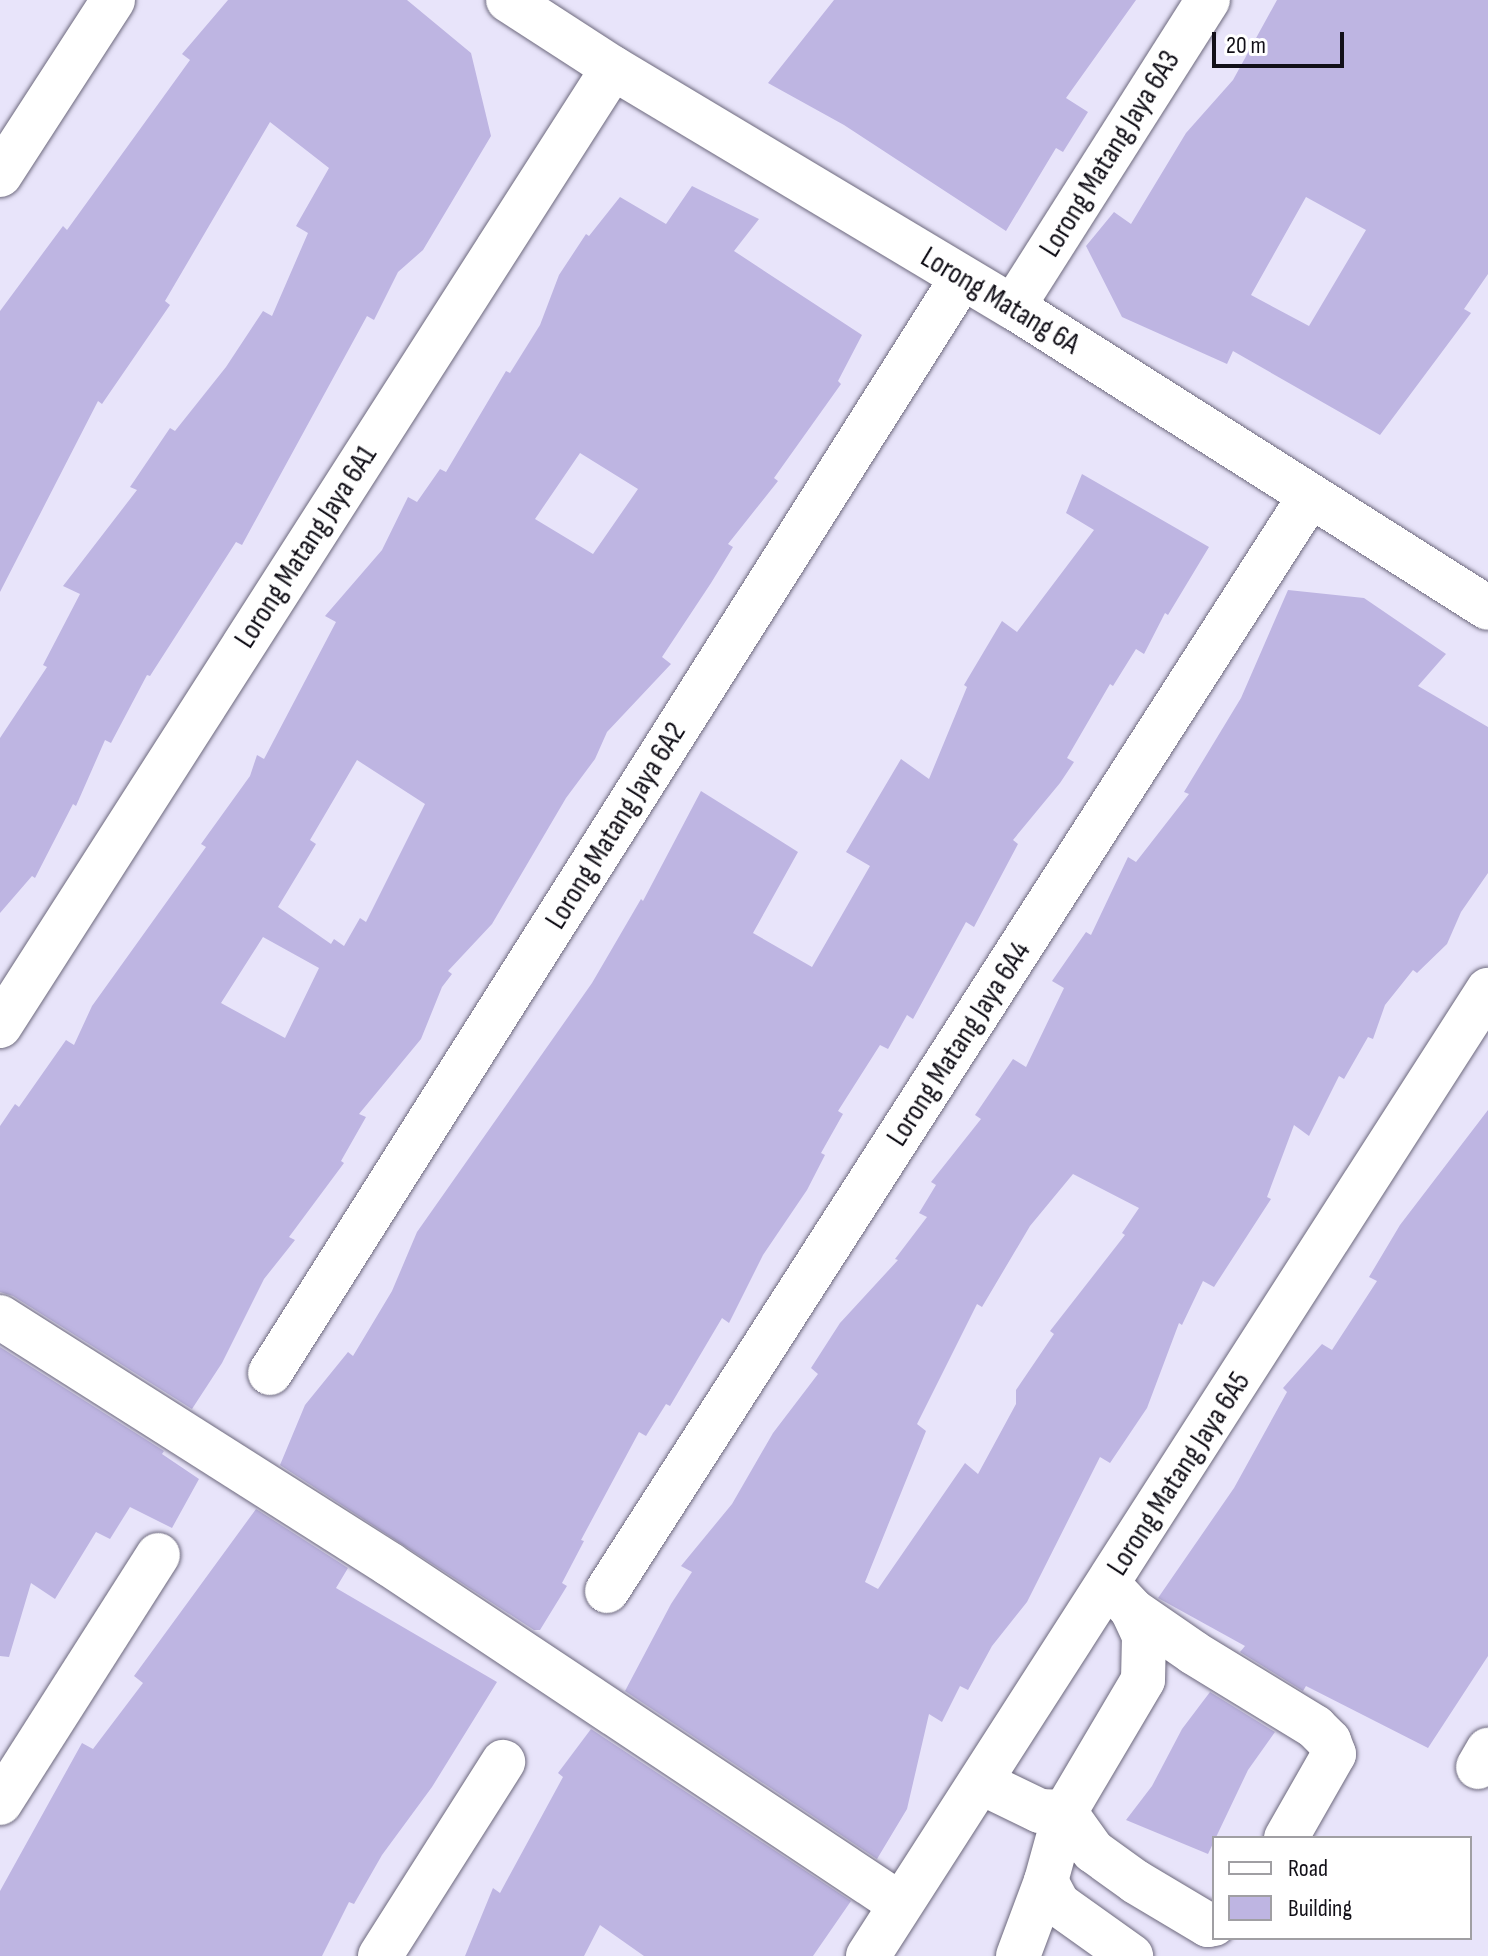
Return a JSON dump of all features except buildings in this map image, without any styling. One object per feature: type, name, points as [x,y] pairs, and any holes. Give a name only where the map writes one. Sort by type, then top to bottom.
[{"type":"street","points":[[0,175],[113,0]]},
{"type":"street","name":"Lorong Matang 6A","points":[[508,0],[613,68],[1013,307],[1488,608]]},
{"type":"street","name":"Lorong Matang Jaya 6A3","points":[[1013,307],[1208,0]]},
{"type":"street","name":"Lorong Matang Jaya 6A1","points":[[0,1026],[613,68]]},
{"type":"street","name":"Lorong Matang Jaya 6A2","points":[[270,1373],[962,278]]},
{"type":"street","name":"Lorong Matang Jaya 6A4","points":[[607,1591],[1310,496]]},
{"type":"street","name":"Lorong Matang Jaya 6A5","points":[[868,1956],[982,1783],[1120,1597],[1488,990]]},
{"type":"street","points":[[0,1317],[389,1564],[900,1904]]},
{"type":"street","points":[[0,1803],[158,1555]]},
{"type":"street","points":[[1018,1956],[1046,1881],[1065,1812],[1143,1680],[1144,1636],[1120,1597]]},
{"type":"street","points":[[1120,1597],[1194,1653],[1315,1727],[1329,1741],[1334,1754],[1287,1836]]},
{"type":"street","points":[[380,1956],[503,1762]]},
{"type":"street","points":[[982,1783],[1040,1811],[1065,1812]]},
{"type":"street","points":[[1065,1812],[1093,1851],[1136,1882],[1208,1925],[1212,1924]]},
{"type":"street","points":[[1046,1881],[1058,1904],[1131,1956]]}]
